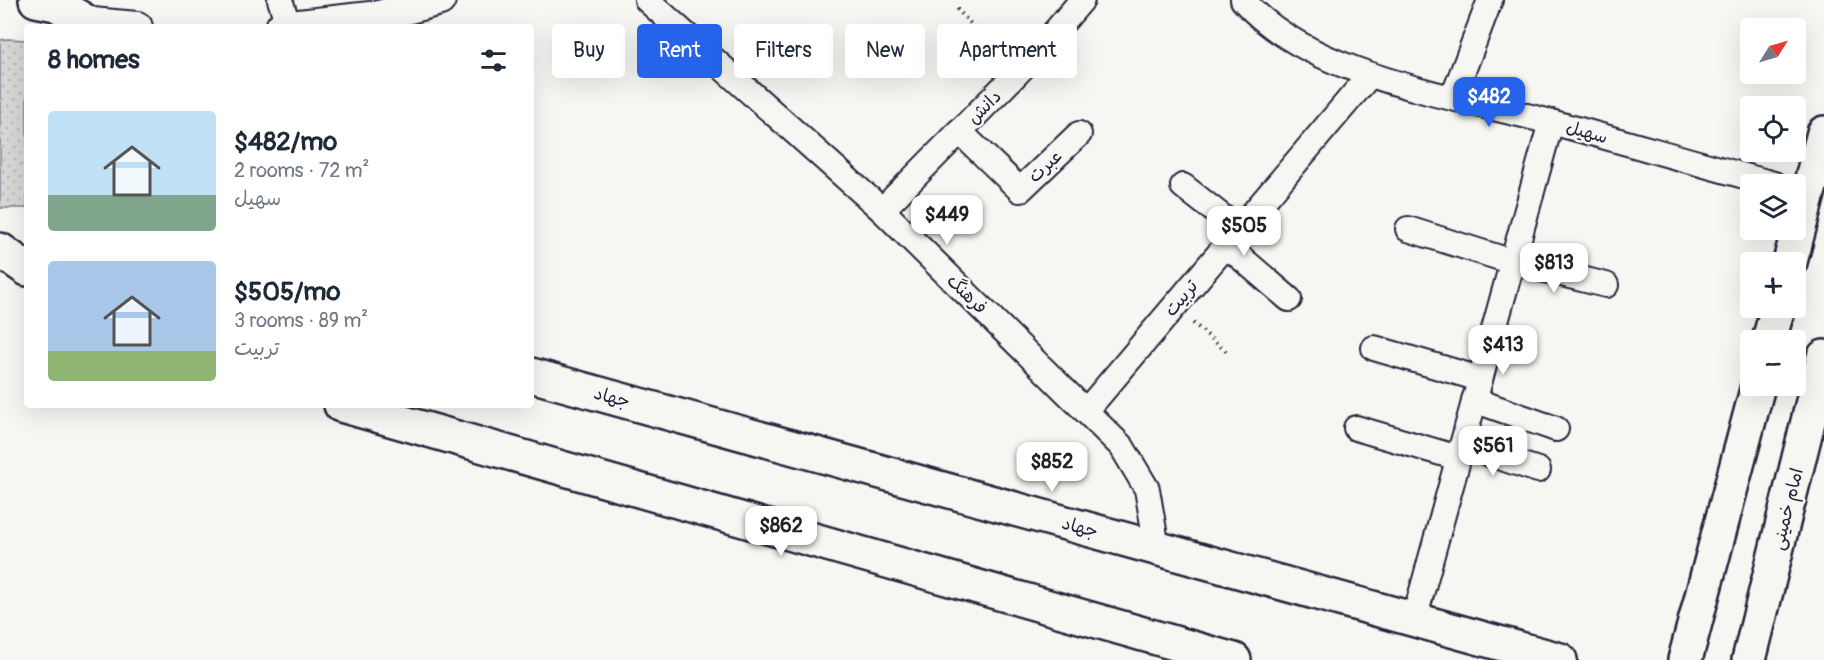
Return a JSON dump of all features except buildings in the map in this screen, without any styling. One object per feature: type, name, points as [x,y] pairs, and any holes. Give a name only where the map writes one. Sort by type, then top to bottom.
[{"type":"main road","points":[[49,1],[92,24]]},
{"type":"main road","points":[[1806,181],[1824,133]]},
{"type":"main road","points":[[0,245],[24,246]]},
{"type":"main road","points":[[0,250],[24,267]]},
{"type":"main road","name":"امام خمینی","points":[[1749,660],[1824,357]]},
{"type":"main road","name":"جهاد","points":[[534,376],[1560,660]]},
{"type":"main road","points":[[1685,660],[1755,396]]},
{"type":"main road","points":[[352,408],[1234,660]]},
{"type":"street","points":[[280,0],[288,24]]},
{"type":"street","points":[[314,24],[379,16],[440,0]]},
{"type":"street","name":"فرهنگ","points":[[647,0],[882,210],[1122,447],[1147,489],[1157,548]]},
{"type":"street","name":"دانش","points":[[1061,24],[1082,0]]},
{"type":"street","name":"سهیل","points":[[1243,0],[1255,14],[1296,42],[1370,75],[1740,175]]},
{"type":"street","points":[[1453,97],[1490,0]]},
{"type":"street","name":"تربیت","points":[[1086,411],[1370,75]]},
{"type":"street","name":"دانش","points":[[882,210],[1012,78]]},
{"type":"street","points":[[1414,620],[1551,122]]},
{"type":"street","name":"عبرت","points":[[959,132],[1020,190],[1079,134]]},
{"type":"street","points":[[1183,186],[1289,299]]},
{"type":"street","points":[[1408,229],[1513,262],[1605,285]]},
{"type":"street","points":[[1374,348],[1477,390],[1556,429]]},
{"type":"street","points":[[1356,428],[1538,470]]},
{"type":"path","points":[[957,9],[971,24]]},
{"type":"path","points":[[1174,307],[1227,352]]},
{"type":"shaded area","points":[[0,40],[24,40],[24,208],[0,208]]}]
